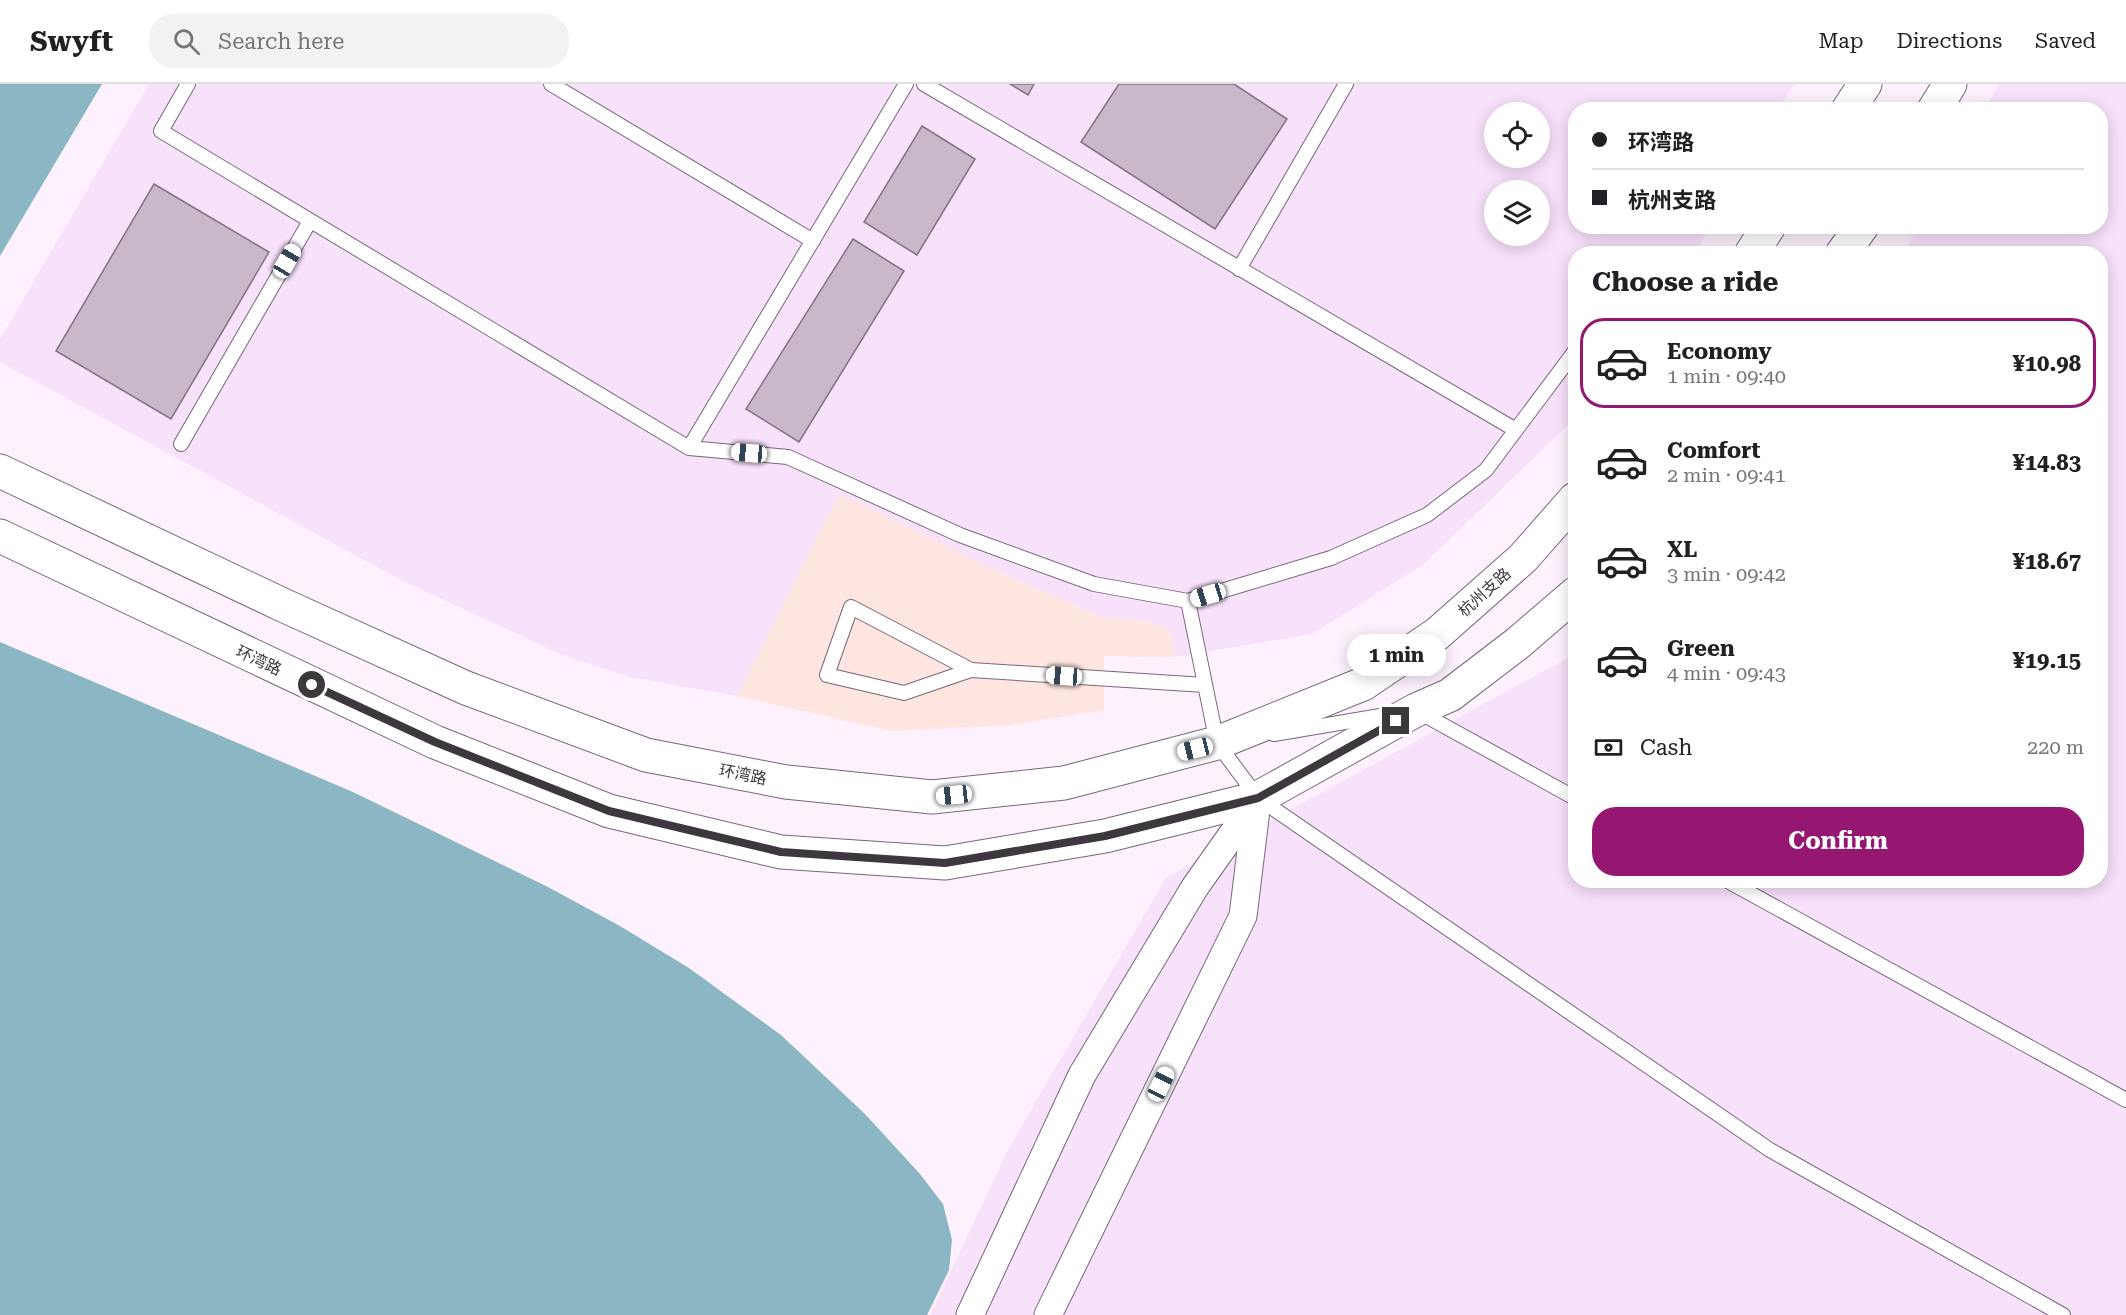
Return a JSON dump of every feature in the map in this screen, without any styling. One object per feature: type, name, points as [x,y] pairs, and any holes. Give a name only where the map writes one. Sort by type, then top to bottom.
[{"type":"main road","points":[[1853,102],[1865,84]]},
{"type":"main road","points":[[1939,102],[1950,84]]},
{"type":"main road","name":"环湾路","points":[[0,471],[285,606],[466,688],[646,755],[786,782],[932,797],[1064,783],[1217,743]]},
{"type":"main road","name":"杭州支路","points":[[1217,743],[1363,684],[1437,634],[1523,558],[1568,507]]},
{"type":"main road","name":"环湾路","points":[[0,537],[435,742],[609,811],[781,852],[945,863],[1105,836],[1258,798]]},
{"type":"main road","points":[[1258,798],[1416,710],[1450,695],[1518,643],[1568,600]]},
{"type":"street","points":[[970,1315],[1082,1075],[1196,887],[1258,798]]},
{"type":"street","points":[[1048,1315],[1243,916],[1258,798]]},
{"type":"lane","points":[[188,84],[161,131],[689,448],[788,457],[960,535],[1094,584],[1188,601],[1331,558],[1427,515],[1486,470],[1568,360]]},
{"type":"lane","points":[[551,84],[813,241]]},
{"type":"lane","points":[[689,448],[906,84]]},
{"type":"lane","points":[[924,84],[1516,430]]},
{"type":"lane","points":[[1239,269],[1346,84]]},
{"type":"lane","points":[[181,444],[310,220]]},
{"type":"lane","points":[[1188,601],[1217,743],[1258,798],[1770,1150],[2063,1315]]},
{"type":"lane","points":[[971,670],[851,607],[827,675],[904,693],[971,670],[1205,685]]},
{"type":"lane","points":[[1217,743],[1416,710],[1568,794]]},
{"type":"lane","points":[[1741,888],[2126,1100]]},
{"type":"shaded area","points":[[149,84],[1794,84],[1782,102],[1568,102],[1568,234],[1706,234],[1699,246],[1568,246],[1568,425],[1423,565],[1312,634],[1175,657],[1171,630],[1143,620],[1104,618],[1010,577],[839,493],[737,696],[630,677],[562,655],[403,581],[0,362],[0,339]]},
{"type":"shaded area","points":[[1999,84],[2126,84],[2126,1315],[930,1315],[1010,1146],[1166,878],[1568,658],[1568,888],[2108,888],[2108,246],[1907,246],[1914,234],[2108,234],[2108,102],[1989,102]]},
{"type":"shaded area","points":[[839,493],[1010,577],[1104,618],[1143,620],[1171,630],[1175,657],[1104,656],[1104,710],[1010,725],[892,731],[737,696]]},
{"type":"water","points":[[0,84],[102,84],[0,256]]},
{"type":"water","points":[[0,642],[353,792],[548,887],[620,926],[689,968],[781,1035],[865,1114],[920,1174],[943,1204],[952,1240],[949,1270],[927,1315],[0,1315]]},
{"type":"building","points":[[1010,84],[1034,84],[1028,95]]},
{"type":"building","points":[[1119,84],[1234,84],[1287,119],[1215,229],[1081,142]]},
{"type":"building","points":[[922,126],[975,159],[917,255],[864,222]]},
{"type":"building","points":[[154,184],[269,252],[171,419],[56,351]]},
{"type":"building","points":[[853,239],[904,271],[799,442],[746,409]]},
{"type":"route","points":[[312,685],[435,742],[609,811],[781,852],[945,863],[1105,836],[1258,798],[1396,721]]}]
